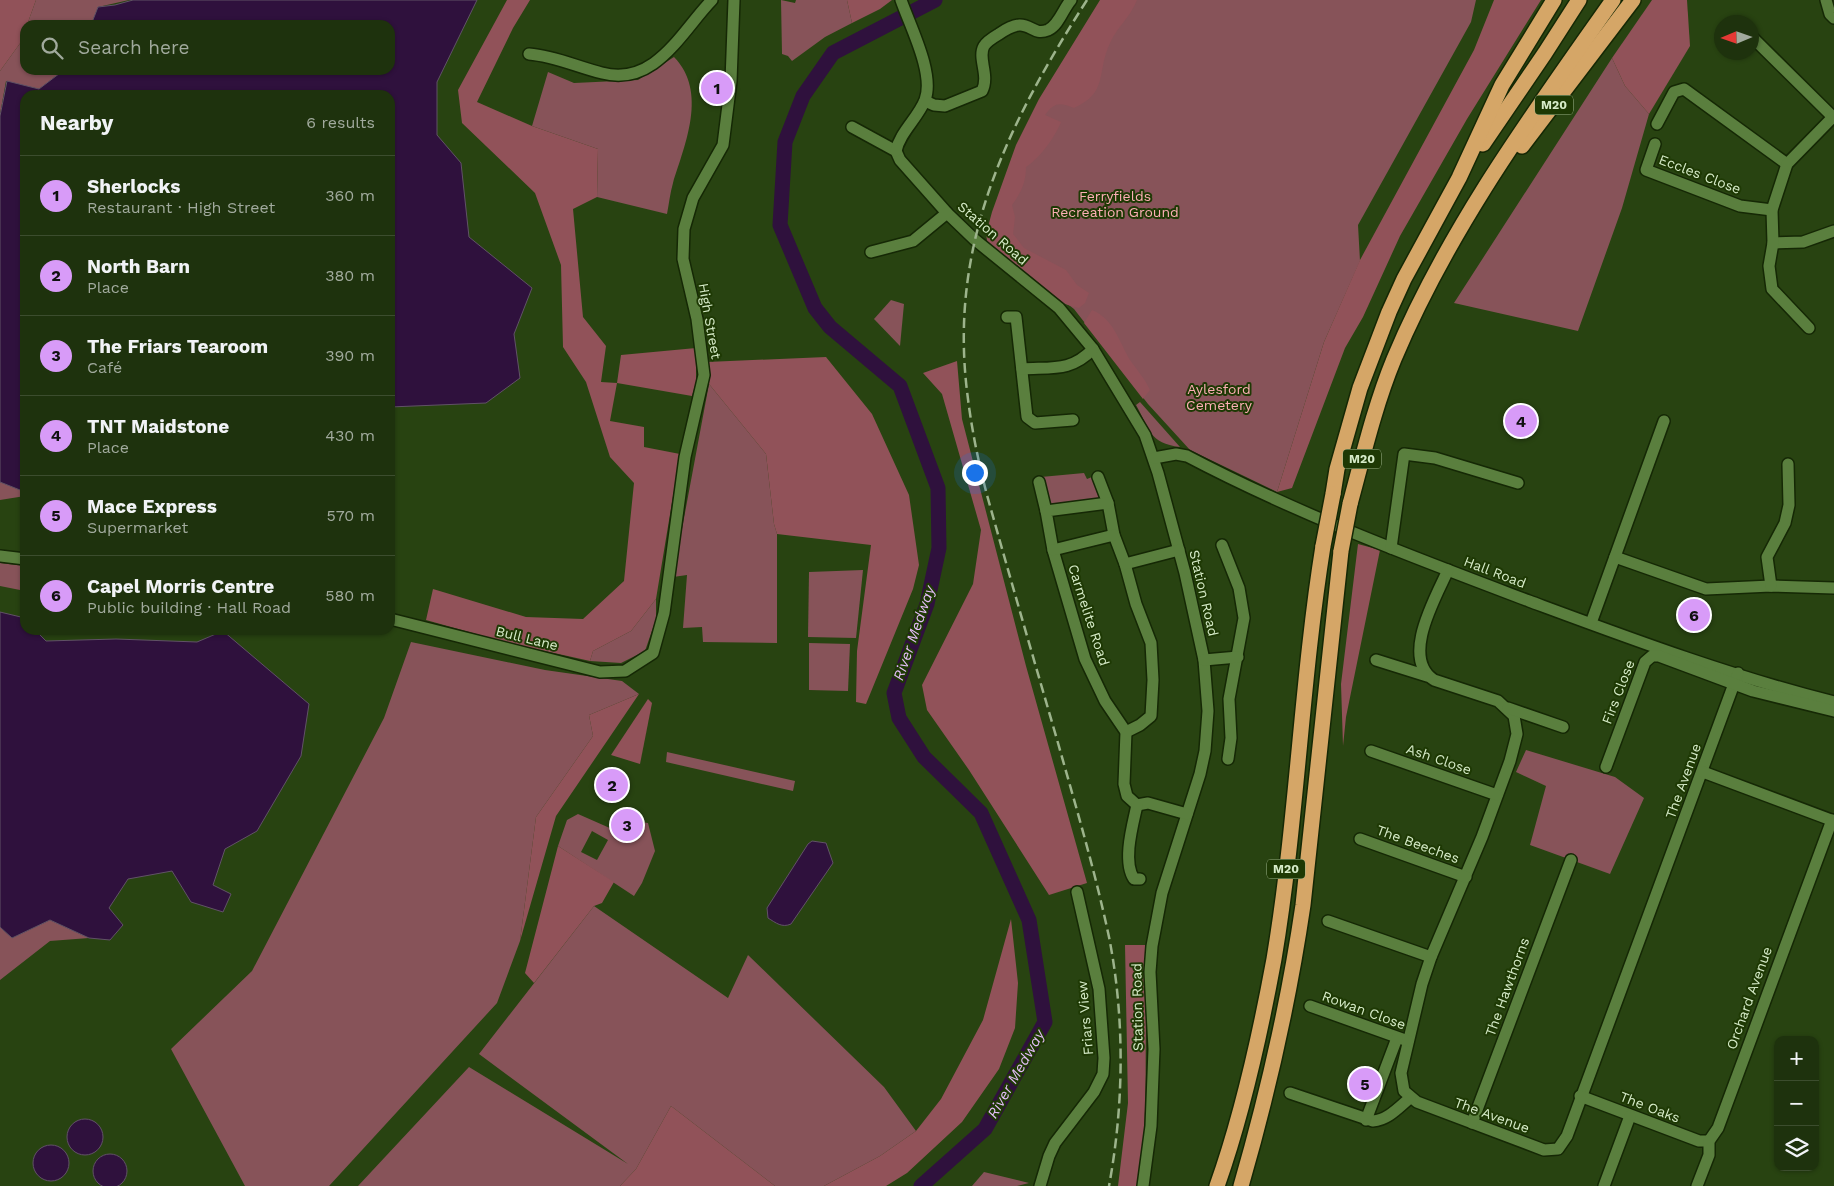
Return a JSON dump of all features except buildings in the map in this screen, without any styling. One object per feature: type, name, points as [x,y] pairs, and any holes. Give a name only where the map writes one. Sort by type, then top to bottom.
[{"type":"highway","name":"M20","points":[[1218,1186],[1244,1093],[1274,958],[1316,590],[1337,469],[1360,388],[1389,312],[1404,279],[1460,178],[1502,85],[1554,0]]},
{"type":"highway","name":"M20","points":[[1460,178],[1546,53],[1579,0]]},
{"type":"highway","name":"M20","points":[[1242,1186],[1269,1087],[1296,954],[1341,551],[1350,504],[1376,413],[1393,361],[1426,289],[1472,208],[1500,161],[1613,0]]},
{"type":"highway","name":"M20","points":[[1472,208],[1538,126],[1633,0]]},
{"type":"street","points":[[529,54],[548,56],[604,74],[621,76],[642,72],[655,64],[668,52],[712,0]]},
{"type":"street","name":"High Street","points":[[653,653],[664,613],[685,457],[704,375],[697,320],[683,259],[684,229],[693,198],[723,145],[731,81],[734,0]]},
{"type":"street","points":[[896,150],[901,138],[925,101],[928,87],[919,50],[901,0]]},
{"type":"street","points":[[925,101],[934,105],[945,106],[982,91],[986,76],[984,47],[991,39],[1012,24],[1020,24],[1038,31],[1045,31],[1052,27],[1071,0]]},
{"type":"street","points":[[1826,0],[1830,14],[1834,18]]},
{"type":"street","points":[[1759,44],[1833,117],[1787,164],[1772,210],[1773,243],[1769,266],[1772,289],[1809,328]]},
{"type":"street","points":[[1657,124],[1674,92],[1684,89],[1787,164]]},
{"type":"street","name":"Station Road","points":[[852,126],[896,150],[900,160],[947,213],[974,239],[1059,308],[1093,349],[1132,413],[1154,458],[1179,550],[1204,660],[1208,711],[1205,751],[1162,893],[1152,946],[1150,972],[1154,1049],[1151,1126],[1143,1186]]},
{"type":"street","name":"Eccles Close","points":[[1655,144],[1646,170],[1740,206],[1772,210]]},
{"type":"street","points":[[871,252],[913,241],[947,213]]},
{"type":"street","points":[[1773,243],[1803,242],[1834,231]]},
{"type":"street","points":[[1007,317],[1016,316],[1027,417],[1035,423],[1073,420]]},
{"type":"street","points":[[1022,369],[1072,365],[1082,361],[1093,349]]},
{"type":"street","points":[[1591,623],[1664,422]]},
{"type":"street","name":"Hall Road","points":[[1154,458],[1176,454],[1187,456],[1288,506],[1448,570],[1736,679],[1834,702]]},
{"type":"street","points":[[1391,548],[1404,454],[1435,458],[1518,483]]},
{"type":"street","points":[[1772,586],[1767,557],[1785,523],[1789,505],[1788,464]]},
{"type":"street","points":[[1098,477],[1108,504],[1114,535],[1125,564],[1136,604],[1151,643],[1153,680],[1151,716],[1140,725],[1126,732],[1124,784],[1127,796],[1137,805]]},
{"type":"street","name":"Carmelite Road","points":[[1039,482],[1053,550],[1085,659],[1106,701],[1126,732]]},
{"type":"street","points":[[1046,511],[1108,504]]},
{"type":"street","points":[[1053,550],[1114,535]]},
{"type":"street","points":[[1222,545],[1236,581],[1243,606],[1243,630],[1229,699],[1231,738],[1228,759]]},
{"type":"street","points":[[1125,564],[1179,550]]},
{"type":"street","points":[[0,556],[20,558]]},
{"type":"street","points":[[1616,557],[1706,589],[1772,586],[1834,588]]},
{"type":"street","points":[[1427,676],[1420,657],[1420,634],[1448,570]]},
{"type":"street","name":"Bull Lane","points":[[395,620],[600,672],[625,671],[653,653]]},
{"type":"street","name":"Firs Close","points":[[1606,767],[1645,662],[1652,656],[1659,656],[1736,679]]},
{"type":"street","points":[[1204,660],[1238,657]]},
{"type":"street","points":[[1376,660],[1498,701],[1514,716],[1516,734]]},
{"type":"street","points":[[1736,679],[1752,692],[1834,711]]},
{"type":"street","name":"The Avenue","points":[[1410,1098],[1472,1123],[1552,1151],[1562,1147],[1736,679]]},
{"type":"street","points":[[1504,707],[1563,727]]},
{"type":"street","points":[[1366,1120],[1403,1040],[1431,957],[1466,878],[1497,795],[1516,734],[1531,716]]},
{"type":"street","name":"Ash Close","points":[[1370,750],[1497,795]]},
{"type":"street","points":[[1703,772],[1833,821]]},
{"type":"street","points":[[1137,805],[1148,803],[1187,814]]},
{"type":"street","points":[[1137,805],[1129,838],[1130,871],[1134,879],[1140,880]]},
{"type":"street","name":"Orchard Avenue","points":[[1697,1186],[1709,1155],[1709,1141],[1718,1128],[1833,821]]},
{"type":"street","name":"The Beeches","points":[[1360,839],[1466,878]]},
{"type":"street","name":"The Hawthorns","points":[[1472,1123],[1570,860]]},
{"type":"street","name":"Friars View","points":[[1040,1186],[1048,1156],[1055,1143],[1094,1092],[1103,1074],[1104,1058],[1099,989],[1077,892]]},
{"type":"street","points":[[1328,921],[1431,957]]},
{"type":"street","name":"Rowan Close","points":[[1310,1006],[1403,1040]]},
{"type":"street","points":[[1290,1094],[1366,1120],[1381,1120],[1410,1098],[1404,1091],[1401,1073],[1403,1040]]},
{"type":"street","name":"The Oaks","points":[[1580,1096],[1699,1141],[1709,1141]]},
{"type":"street","points":[[1604,1186],[1630,1116]]},
{"type":"green space","points":[[36,0],[129,0],[98,7],[93,20],[29,20]]},
{"type":"green space","points":[[781,0],[795,3],[796,0],[847,0],[852,23],[825,37],[792,61],[788,56],[782,54]]},
{"type":"green space","points":[[1111,0],[1476,0],[1471,22],[1358,225],[1360,261],[1324,342],[1277,492],[1190,450],[1148,404],[1074,309],[988,243],[1032,123]]},
{"type":"green space","points":[[20,43],[20,75],[57,75],[39,89],[6,81],[0,114],[0,71]]},
{"type":"green space","points":[[674,57],[684,71],[690,86],[692,102],[688,135],[672,187],[667,214],[597,197],[598,149],[532,126],[548,72],[574,83],[638,80]]},
{"type":"green space","points":[[1612,58],[1625,86],[1649,114],[1622,208],[1578,331],[1454,303]]},
{"type":"green space","points":[[891,300],[904,304],[900,346],[874,319]]},
{"type":"green space","points":[[709,384],[766,454],[774,524],[777,534],[777,643],[703,642],[702,627],[683,628],[687,575],[673,577]]},
{"type":"green space","points":[[1140,402],[1180,447],[1156,439],[1136,405]]},
{"type":"green space","points":[[1084,473],[1087,479],[1092,477],[1099,488],[1101,500],[1052,507],[1046,501],[1041,477]]},
{"type":"green space","points":[[0,482],[20,490],[20,497],[0,500]]},
{"type":"green space","points":[[0,563],[20,565],[20,590],[0,586]]},
{"type":"green space","points":[[863,570],[856,638],[808,637],[809,572]]},
{"type":"green space","points":[[656,599],[656,619],[645,651],[621,663],[590,661],[593,651],[631,631]]},
{"type":"green space","points":[[411,642],[545,670],[622,681],[639,694],[589,715],[593,736],[536,817],[520,941],[497,1003],[329,1186],[245,1186],[171,1049],[252,971],[384,718]]},
{"type":"green space","points":[[809,643],[850,644],[848,691],[809,690]]},
{"type":"green space","points":[[1526,750],[1615,777],[1644,798],[1610,874],[1530,845],[1546,786],[1516,772]]},
{"type":"green space","points":[[667,752],[795,781],[793,791],[666,762]]},
{"type":"green space","points":[[578,814],[628,836],[635,821],[648,823],[655,851],[642,883],[634,896],[558,846],[567,820]],"holes":[[[592,831],[608,840],[597,860],[581,852]]]},
{"type":"green space","points":[[594,906],[728,998],[748,955],[884,1087],[916,1131],[880,1156],[824,1186],[775,1186],[671,1106],[636,1169],[620,1186],[358,1186],[469,1067],[628,1164],[479,1054]]},
{"type":"green space","points":[[50,920],[89,938],[50,941],[0,980],[0,927],[12,938]]},
{"type":"green space","points":[[984,1172],[1029,1183],[1017,1186],[972,1186]]},
{"type":"shaded area","points":[[0,0],[36,0],[29,20],[20,20],[20,43],[0,71]]},
{"type":"shaded area","points":[[133,0],[477,0],[437,82],[437,135],[461,163],[469,237],[532,288],[514,334],[520,378],[486,403],[395,407],[395,90],[20,90],[20,490],[0,482],[0,116],[7,81],[39,89],[57,75],[395,75],[395,20],[93,20],[98,7]]},
{"type":"shaded area","points":[[507,0],[530,0],[513,28],[477,102],[532,126],[598,149],[597,197],[573,209],[583,317],[606,346],[601,382],[617,383],[610,421],[644,427],[644,447],[680,454],[656,599],[631,631],[593,651],[590,661],[505,642],[426,620],[433,589],[526,617],[583,619],[624,581],[634,483],[610,457],[586,382],[563,347],[561,265],[535,193],[462,123],[458,90]]},
{"type":"shaded area","points":[[847,0],[892,0],[880,9],[852,23]]},
{"type":"shaded area","points":[[1100,0],[1137,0],[1110,43],[1100,81],[1092,95],[1085,102],[1074,108],[1061,104],[1054,105],[1045,115],[1061,122],[1046,147],[1026,167],[1022,187],[1012,205],[1015,217],[1013,234],[1024,248],[1066,270],[1077,285],[1089,293],[1085,303],[1079,308],[1055,299],[1031,283],[988,246],[986,234],[1016,145],[1039,99]]},
{"type":"shaded area","points":[[1494,0],[1541,0],[1467,119],[1400,236],[1363,317],[1345,348],[1292,488],[1277,492],[1324,342],[1360,260],[1474,50]]},
{"type":"shaded area","points":[[1652,0],[1687,0],[1690,46],[1649,114],[1625,86],[1612,58]]},
{"type":"shaded area","points":[[1092,310],[1106,319],[1111,325],[1130,360],[1148,386],[1150,390],[1143,399],[1084,323]]},
{"type":"shaded area","points":[[696,348],[696,382],[692,396],[617,383],[621,355]]},
{"type":"shaded area","points":[[826,357],[872,414],[909,495],[919,565],[913,589],[866,704],[856,702],[857,651],[871,545],[777,534],[774,524],[766,454],[709,384],[707,362]]},
{"type":"shaded area","points":[[957,361],[962,419],[1026,666],[1087,883],[1049,895],[969,770],[927,710],[922,685],[973,584],[981,530],[942,394],[923,373]]},
{"type":"shaded area","points":[[1358,544],[1380,550],[1346,717],[1343,746],[1341,684]]},
{"type":"shaded area","points":[[0,612],[20,617],[20,635],[40,635],[46,641],[116,639],[197,642],[214,635],[228,635],[309,704],[301,756],[257,831],[225,849],[213,885],[231,894],[223,912],[191,902],[172,871],[128,879],[109,908],[123,925],[110,940],[89,938],[50,920],[12,938],[0,927]]},
{"type":"shaded area","points":[[639,694],[556,816],[520,941],[536,817],[593,736],[589,715]]},
{"type":"shaded area","points":[[648,699],[652,703],[640,764],[611,755]]},
{"type":"shaded area","points":[[812,841],[826,843],[833,863],[791,924],[779,924],[768,918],[767,908],[808,844]]},
{"type":"shaded area","points":[[558,846],[614,882],[602,903],[594,906],[534,983],[525,973]]},
{"type":"shaded area","points":[[1011,919],[1018,983],[1015,1028],[999,1069],[962,1122],[907,1173],[886,1186],[824,1186],[880,1156],[916,1131],[941,1099],[983,1020]]},
{"type":"shaded area","points":[[1125,945],[1149,945],[1144,1125],[1141,1166],[1137,1186],[1118,1186],[1128,1103]]},
{"type":"shaded area","points":[[671,1106],[775,1186],[620,1186],[636,1169]]},
{"type":"shaded area","points":[[85,1119],[92,1120],[98,1124],[102,1130],[102,1144],[98,1150],[92,1154],[85,1155],[78,1154],[72,1150],[68,1144],[67,1137],[68,1130],[72,1124],[78,1120]]},
{"type":"shaded area","points":[[51,1145],[58,1146],[64,1150],[68,1156],[68,1170],[64,1176],[58,1180],[51,1181],[44,1180],[38,1176],[34,1170],[33,1163],[34,1156],[38,1150],[44,1146]]},
{"type":"shaded area","points":[[103,1155],[117,1155],[126,1164],[126,1178],[117,1187],[103,1187],[94,1178],[94,1164]]},
{"type":"waterway","name":"River Medway","points":[[921,1186],[985,1129],[1045,1022],[1029,920],[981,813],[924,757],[899,718],[894,693],[927,604],[939,548],[938,488],[900,386],[830,327],[815,308],[780,225],[785,142],[803,96],[833,53],[935,0]]},
{"type":"railway","points":[[1087,0],[1033,91],[1010,138],[991,185],[976,234],[967,284],[964,336],[967,391],[975,443],[984,482],[1078,815],[1109,937],[1118,999],[1121,1062],[1118,1124],[1109,1186]]},
{"type":"place","name":"Sherlocks","points":[[717,88]]},
{"type":"place","name":"TNT Maidstone","points":[[1521,421]]},
{"type":"place","name":"Capel Morris Centre","points":[[1694,615]]},
{"type":"place","name":"North Barn","points":[[612,785]]},
{"type":"place","name":"The Friars Tearoom","points":[[627,825]]},
{"type":"place","name":"Mace Express","points":[[1365,1084]]},
{"type":"park label","name":"Ferryfields Recreation Ground","points":[[1115,204]]},
{"type":"park label","name":"Aylesford Cemetery","points":[[1219,398]]}]
